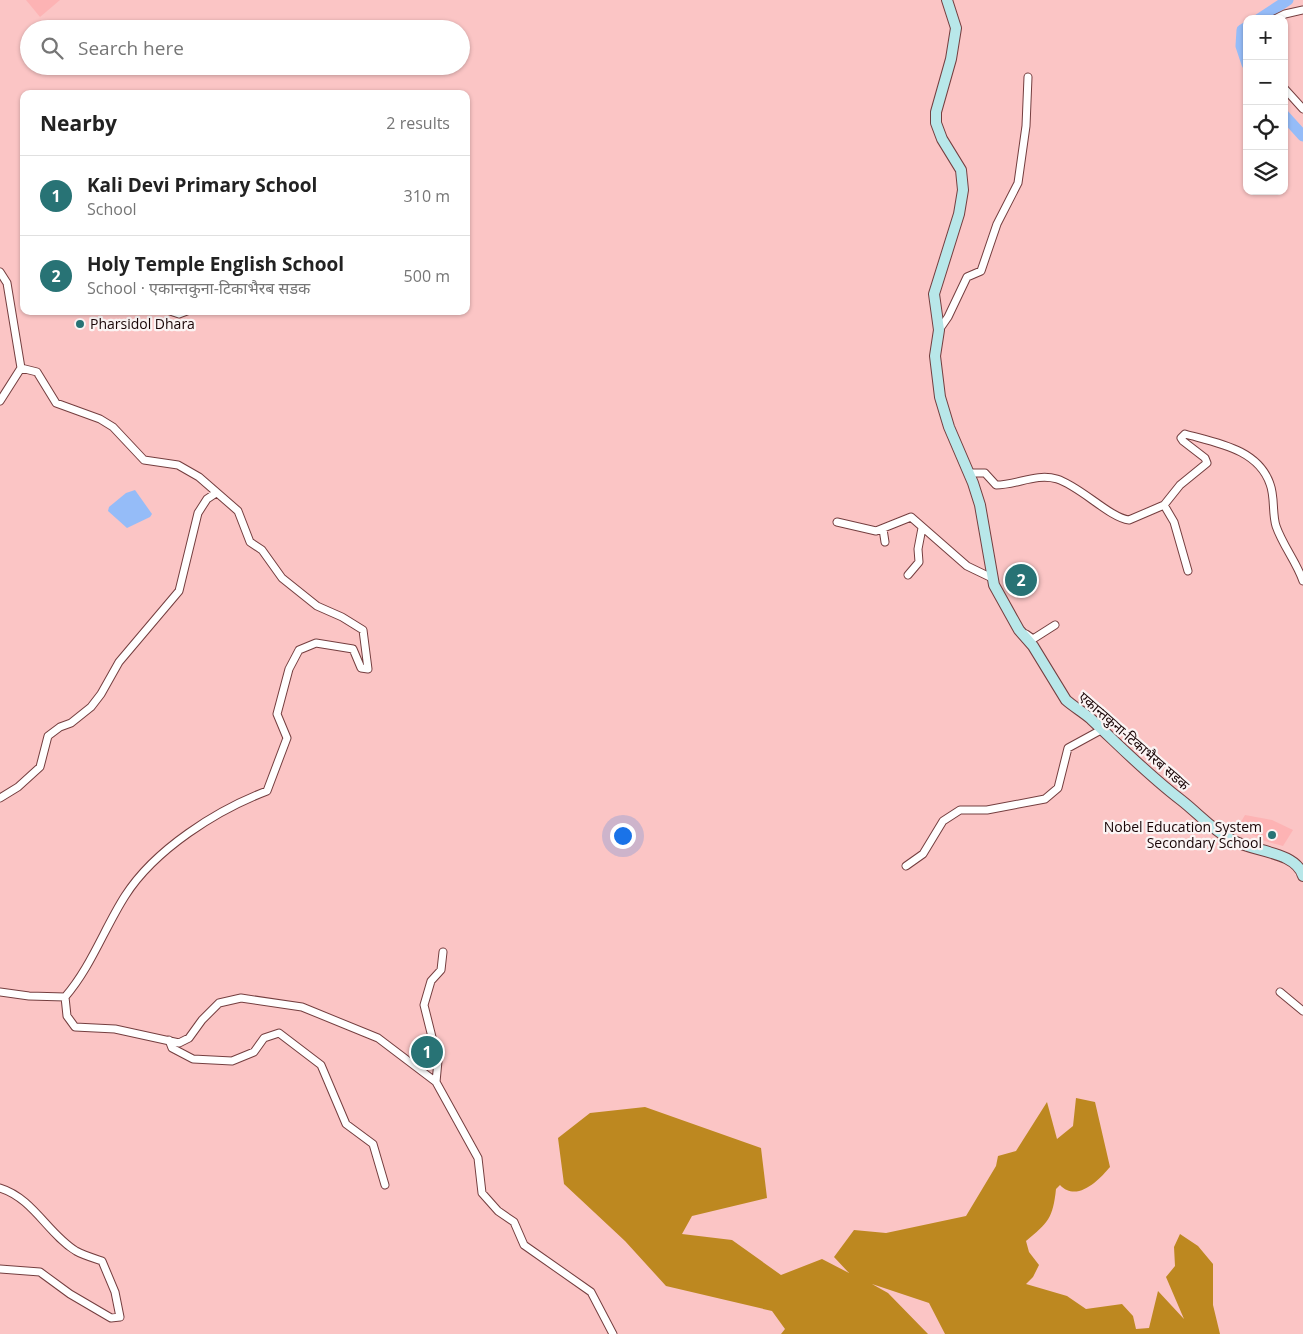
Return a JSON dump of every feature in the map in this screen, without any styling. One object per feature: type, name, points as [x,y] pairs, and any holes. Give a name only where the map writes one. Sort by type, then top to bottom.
[{"type":"main road","name":"एकान्तकुना-टिकाभैरब सडक","points":[[947,0],[956,28],[951,59],[936,112],[936,123],[942,139],[961,170],[963,190],[959,214],[936,284],[935,302],[939,330],[935,356],[940,397],[949,427],[980,505],[992,578],[1019,630],[1033,646],[1066,700],[1101,730],[1145,773],[1216,832],[1239,845],[1290,859],[1301,868],[1303,876]]},
{"type":"street","points":[[1283,15],[1303,10]]},
{"type":"street","points":[[939,330],[948,317],[960,287],[967,277],[981,271],[997,224],[1014,195],[1022,167],[1021,151],[1026,126],[1028,78]]},
{"type":"street","points":[[1288,92],[1303,109]]},
{"type":"street","points":[[0,272],[7,283],[21,368],[0,401]]},
{"type":"street","points":[[21,368],[37,372],[46,385],[50,397],[56,402],[100,419],[113,427],[144,460],[178,465],[199,477],[238,511],[250,542],[262,550],[282,578],[317,606],[342,617],[363,630],[368,669],[361,668],[353,649],[316,643],[299,650],[289,669],[277,714],[287,738],[267,791],[236,803],[188,834],[150,866],[126,894],[78,981],[65,996],[67,1016],[75,1027],[115,1029],[179,1043],[190,1038],[202,1020],[219,1002],[242,998],[267,1000],[302,1007],[378,1038],[436,1082],[478,1158],[482,1193],[498,1211],[514,1222],[524,1245],[591,1292],[613,1334]]},
{"type":"street","points":[[969,474],[985,473],[996,485],[1006,485],[1041,477],[1058,480],[1125,520],[1133,519],[1164,505],[1180,485],[1207,463],[1205,458],[1183,441],[1182,435],[1185,434],[1238,450],[1257,462],[1270,484],[1276,524],[1284,546],[1297,565],[1303,581]]},
{"type":"street","points":[[0,798],[18,787],[40,767],[48,736],[60,727],[71,723],[90,707],[101,694],[119,662],[178,590],[198,513],[207,499],[216,492]]},
{"type":"street","points":[[1164,505],[1174,522],[1188,571]]},
{"type":"street","points":[[837,522],[873,531],[883,529],[911,517],[967,566],[992,578]]},
{"type":"street","points":[[908,575],[919,562],[918,548],[922,528]]},
{"type":"street","points":[[883,529],[885,542]]},
{"type":"street","points":[[1019,630],[1033,639],[1056,624]]},
{"type":"street","points":[[906,866],[923,854],[944,821],[960,810],[987,810],[1045,799],[1058,788],[1068,748],[1101,730]]},
{"type":"street","points":[[436,1082],[438,1061],[424,1005],[431,981],[441,970],[443,952]]},
{"type":"street","points":[[0,992],[29,996],[65,996]]},
{"type":"street","points":[[1280,992],[1303,1011]]},
{"type":"street","points":[[169,1040],[172,1048],[193,1060],[232,1061],[254,1052],[264,1038],[279,1033],[321,1065],[346,1124],[373,1144],[385,1185]]},
{"type":"street","points":[[0,1188],[30,1206],[47,1225],[76,1251],[102,1261],[115,1292],[120,1317],[111,1318],[70,1294],[40,1272],[0,1269]]},
{"type":"shaded area","points":[[26,0],[60,0],[40,17]]},
{"type":"shaded area","name":"Nobel Education System Secondary School","points":[[1245,815],[1272,820],[1293,830],[1283,846],[1265,841],[1238,827]]},
{"type":"shaded area","points":[[1076,1098],[1095,1102],[1110,1167],[1094,1183],[1080,1191],[1073,1192],[1060,1185],[1056,1189],[1053,1207],[1048,1219],[1026,1241],[1029,1252],[1039,1265],[1033,1277],[1026,1284],[1067,1296],[1086,1309],[1122,1304],[1133,1316],[1136,1329],[1149,1328],[1158,1291],[1184,1319],[1166,1277],[1175,1266],[1174,1247],[1180,1234],[1198,1246],[1213,1264],[1213,1305],[1220,1334],[945,1334],[929,1303],[872,1284],[888,1293],[928,1334],[781,1334],[785,1329],[772,1311],[666,1286],[625,1241],[564,1184],[558,1138],[590,1113],[645,1107],[761,1148],[767,1198],[692,1216],[682,1234],[732,1240],[781,1275],[822,1259],[849,1273],[834,1257],[854,1230],[886,1233],[966,1216],[996,1166],[998,1156],[1016,1151],[1047,1102],[1057,1139],[1073,1126]]},
{"type":"water","points":[[135,490],[152,514],[150,517],[127,528],[108,511],[109,507],[126,493]]},
{"type":"waterway","points":[[1265,15],[1288,0]]},
{"type":"waterway","points":[[1243,29],[1241,46],[1243,52]]},
{"type":"waterway","points":[[1288,119],[1303,136]]},
{"type":"place","name":"Pharsidol Dhara","points":[[80,324]]},
{"type":"place","name":"Holy Temple English School","points":[[1021,580]]},
{"type":"place","name":"Nobel Education System Secondary School","points":[[1272,835]]},
{"type":"place","name":"Kali Devi Primary School","points":[[427,1052]]}]
